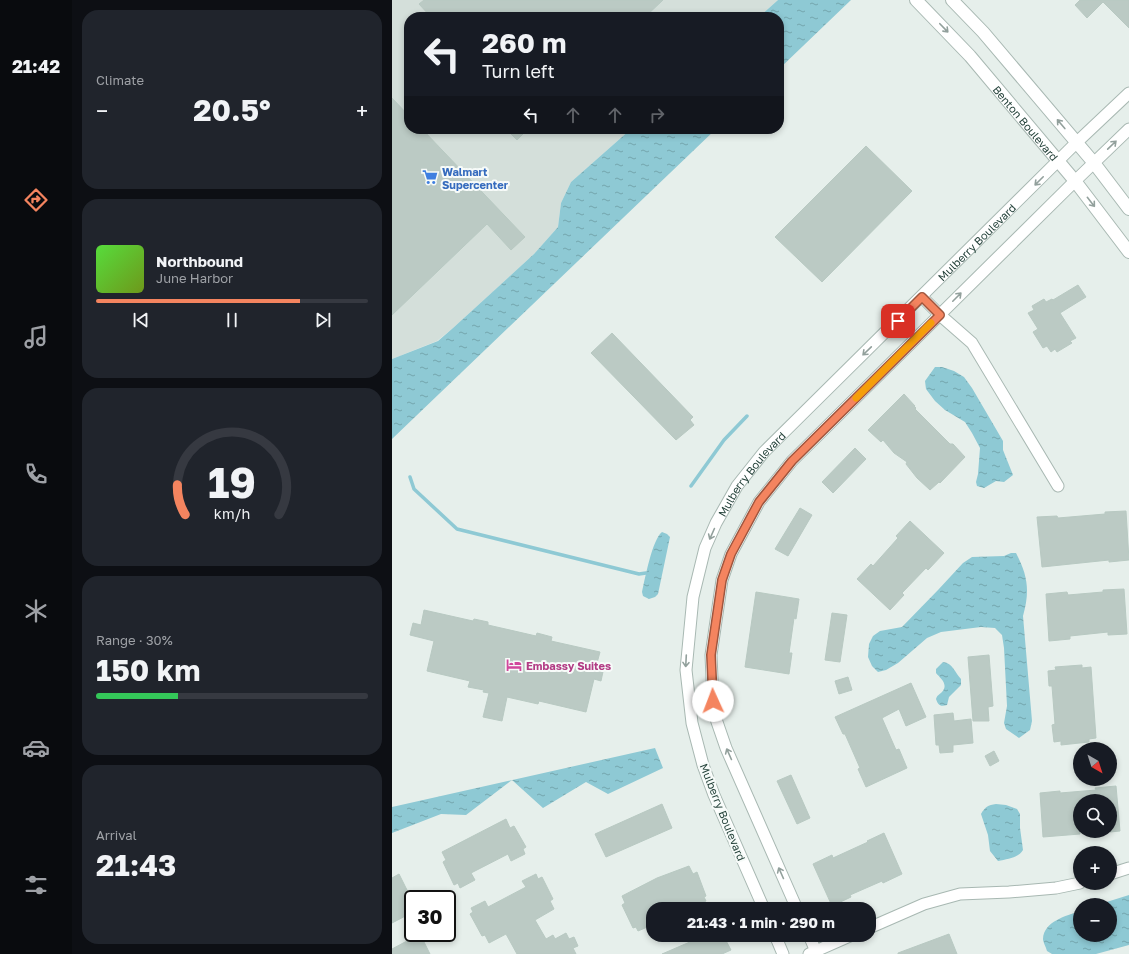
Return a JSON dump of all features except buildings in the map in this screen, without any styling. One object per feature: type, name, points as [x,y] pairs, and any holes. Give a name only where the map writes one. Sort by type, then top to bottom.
[{"type":"street","name":"Benton Boulevard","points":[[916,0],[970,56],[1059,162],[1129,252]]},
{"type":"street","points":[[952,0],[983,32],[1094,163],[1129,209]]},
{"type":"street","name":"Mulberry Boulevard","points":[[761,902],[714,795],[703,764],[692,723],[686,658],[693,597],[705,548],[716,523],[737,486],[764,452],[1059,162],[1076,143],[1129,93]]},
{"type":"street","name":"Mulberry Boulevard","points":[[794,902],[726,748],[716,719],[713,701],[711,655],[722,580],[731,554],[759,502],[792,461],[1074,181],[1129,129]]},
{"type":"street","points":[[922,297],[972,343],[1058,486]]},
{"type":"street","points":[[1117,872],[1129,868]]},
{"type":"street","points":[[876,925],[924,904],[960,894],[1002,893],[1056,888],[1073,884]]},
{"type":"street","points":[[778,942],[783,954]]},
{"type":"street","points":[[811,942],[814,953],[837,942]]},
{"type":"shaded area","points":[[392,0],[778,0],[765,12],[404,12],[404,134],[625,134],[571,182],[561,203],[558,227],[534,254],[437,341],[392,359]]},
{"type":"water","points":[[778,0],[851,0],[784,64],[784,12],[765,12]]},
{"type":"water","points":[[625,134],[711,134],[392,439],[392,359],[438,341],[534,254],[558,227],[561,203],[571,182]]},
{"type":"water","points":[[935,367],[942,367],[954,371],[964,377],[972,388],[1003,441],[1003,450],[1013,475],[1004,482],[996,481],[984,488],[977,486],[976,482],[980,448],[965,422],[945,410],[935,401],[926,389],[925,381]]},
{"type":"water","points":[[662,532],[670,537],[658,594],[649,599],[643,596],[642,592],[652,551],[658,536]]},
{"type":"water","points":[[1011,553],[1016,553],[1023,569],[1027,584],[1027,599],[1023,616],[1032,721],[1030,730],[1019,738],[1006,729],[1004,723],[1007,706],[1004,648],[1002,635],[995,628],[981,627],[941,632],[927,638],[898,663],[886,670],[878,672],[872,666],[868,657],[869,644],[873,636],[880,631],[902,627],[963,563],[972,557],[1004,556]]},
{"type":"water","points":[[943,662],[949,664],[954,669],[961,679],[961,685],[949,697],[947,705],[941,706],[936,699],[945,686],[942,679],[936,673],[936,669]]},
{"type":"water","points":[[655,748],[663,768],[608,794],[586,782],[543,808],[512,780]]},
{"type":"water","points":[[512,780],[466,815],[441,814],[392,833],[392,807]]},
{"type":"water","points":[[996,804],[1006,805],[1017,809],[1020,814],[1023,850],[1016,856],[998,861],[990,851],[988,835],[981,814],[987,807]]},
{"type":"water","points":[[1129,895],[1129,945],[1096,954],[1052,954],[1047,951],[1043,939],[1047,928],[1062,917],[1073,913],[1073,942],[1117,942],[1117,899]]},
{"type":"waterway","points":[[691,486],[724,440],[747,416]]},
{"type":"waterway","points":[[410,477],[414,489],[457,529],[639,574],[646,573]]},
{"type":"slow traffic","points":[[856,398],[909,347],[931,323]]},
{"type":"place","name":"Walmart Supercenter","points":[[430,177]]},
{"type":"place","name":"Embassy Suites","points":[[514,665]]},
{"type":"route","points":[[713,701],[711,655],[722,580],[731,554],[759,502],[792,461],[940,315],[922,297],[898,321]]}]
